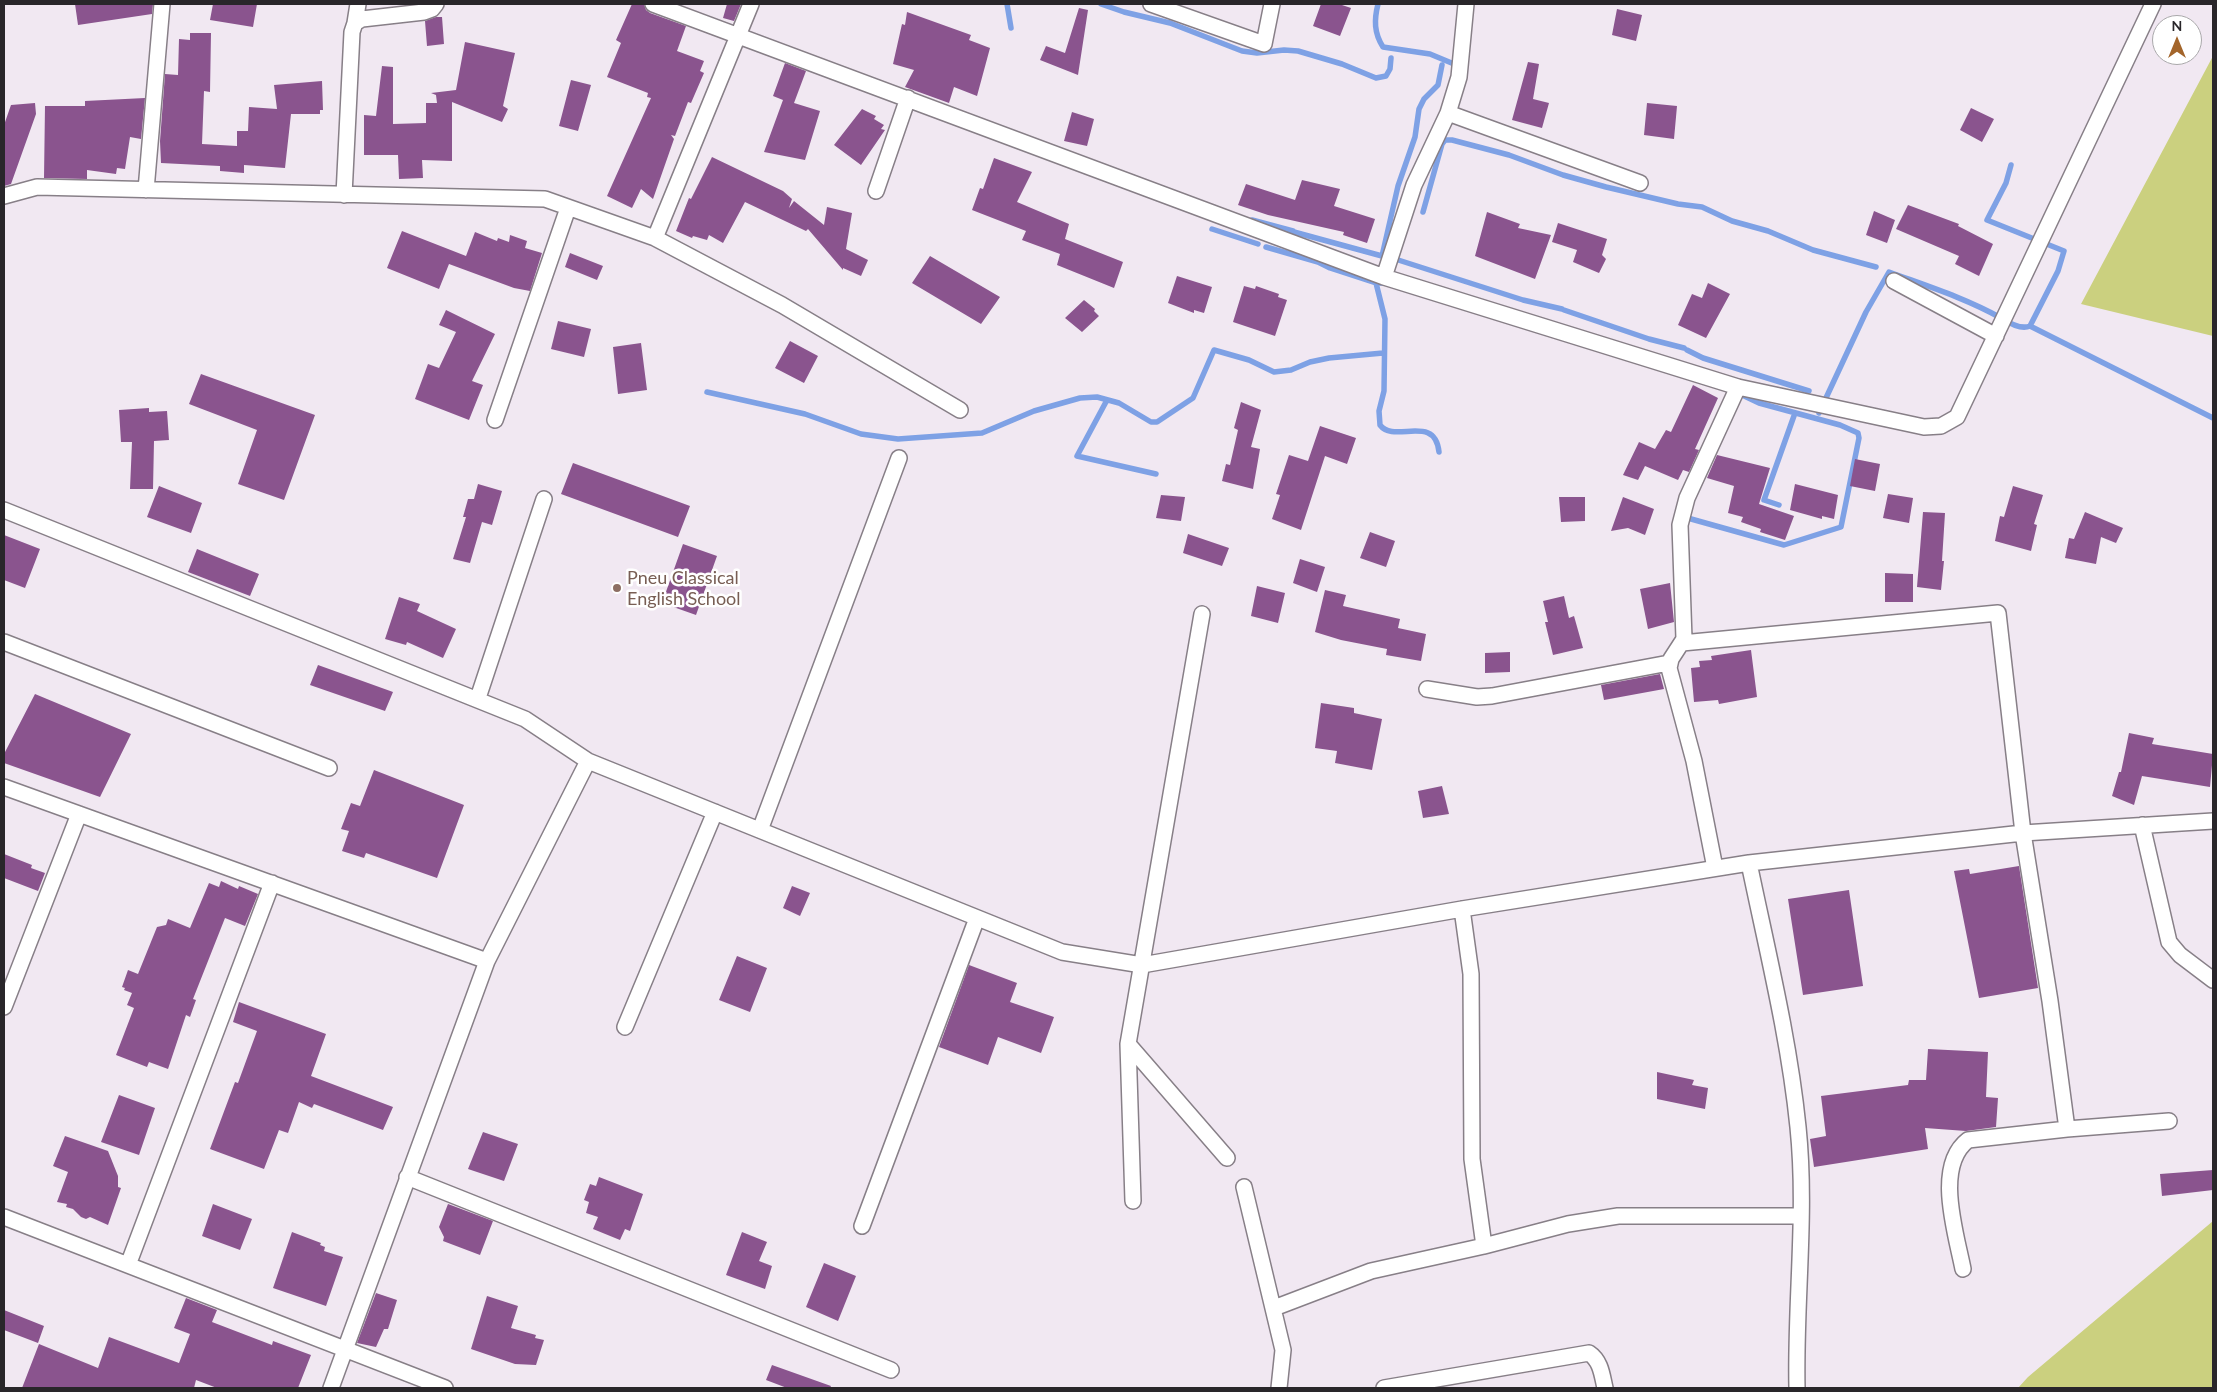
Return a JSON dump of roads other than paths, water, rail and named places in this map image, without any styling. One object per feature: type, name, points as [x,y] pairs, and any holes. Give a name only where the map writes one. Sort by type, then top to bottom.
[{"type":"street","points":[[146,190],[162,4]]},
{"type":"street","points":[[344,195],[352,32],[358,4]]},
{"type":"street","points":[[355,23],[362,19],[424,12],[432,9],[436,4]]},
{"type":"street","points":[[653,4],[1384,277],[1738,387],[1924,427],[1941,426],[1957,417],[2153,4]]},
{"type":"street","points":[[655,238],[740,35],[751,4]]},
{"type":"street","points":[[1151,4],[1264,44],[1272,4]]},
{"type":"street","points":[[1384,277],[1414,185],[1448,113],[1459,77],[1466,4]]},
{"type":"street","points":[[876,191],[908,98]]},
{"type":"street","points":[[1448,113],[1640,183]]},
{"type":"street","points":[[4,196],[37,187],[545,199],[655,238],[782,305],[960,410]]},
{"type":"street","points":[[495,420],[568,208]]},
{"type":"street","points":[[1894,281],[1996,336]]},
{"type":"street","points":[[1715,868],[1694,761],[1668,668],[1682,643],[1684,633],[1680,525],[1687,498],[1738,387]]},
{"type":"street","points":[[760,830],[899,458]]},
{"type":"street","points":[[478,698],[544,499]]},
{"type":"street","points":[[4,510],[478,698],[525,718],[588,760],[1062,952],[1142,965],[1462,909],[1749,863],[2023,832],[2213,821]]},
{"type":"street","points":[[1682,643],[1998,613],[2023,832],[2050,1001],[2066,1128]]},
{"type":"street","points":[[1132,1201],[1128,1044],[1202,614]]},
{"type":"street","points":[[4,642],[329,768]]},
{"type":"street","points":[[1427,689],[1477,697],[1492,696],[1669,664]]},
{"type":"street","points":[[330,1388],[487,960],[588,760]]},
{"type":"street","points":[[4,787],[487,960]]},
{"type":"street","points":[[625,1027],[715,812]]},
{"type":"street","points":[[4,1007],[79,814]]},
{"type":"street","points":[[2142,825],[2169,942],[2180,955],[2213,980]]},
{"type":"street","points":[[1749,863],[1783,1031],[1798,1128],[1801,1216],[1796,1342],[1797,1388]]},
{"type":"street","points":[[128,1265],[272,883]]},
{"type":"street","points":[[1462,909],[1471,974],[1472,1159],[1484,1246]]},
{"type":"street","points":[[862,1226],[977,918]]},
{"type":"street","points":[[1128,1044],[1227,1158]]},
{"type":"street","points":[[1963,1269],[1951,1210],[1950,1180],[1957,1148],[1968,1140],[2066,1128],[2169,1121]]},
{"type":"street","points":[[407,1177],[891,1370]]},
{"type":"street","points":[[1244,1187],[1283,1350],[1279,1388]]},
{"type":"street","points":[[1274,1308],[1371,1270],[1484,1246],[1568,1224],[1618,1216],[1801,1216]]},
{"type":"street","points":[[4,1217],[445,1388]]},
{"type":"street","points":[[1384,1388],[1589,1353],[1595,1357],[1599,1364],[1605,1388]]},
{"type":"waterway","points":[[1007,4],[1011,28]]},
{"type":"waterway","points":[[1101,4],[1124,12],[1170,23],[1242,51],[1257,53],[1284,50],[1298,51],[1342,64],[1376,78],[1386,76],[1390,69],[1391,58]]},
{"type":"waterway","points":[[1378,4],[1376,26],[1378,37],[1383,47],[1430,54],[1454,64]]},
{"type":"waterway","points":[[1294,232],[1382,256],[1398,186],[1415,137],[1419,109],[1424,99],[1438,85],[1442,65]]},
{"type":"waterway","points":[[1423,212],[1442,144],[1445,140],[1452,140],[1509,155],[1563,175],[1606,187],[1678,204],[1702,207],[1732,221],[1768,231],[1813,250],[1876,267]]},
{"type":"waterway","points":[[2011,165],[2006,183],[1987,220],[2064,251],[2058,271],[2030,326]]},
{"type":"waterway","points":[[1252,220],[1293,231]]},
{"type":"waterway","points":[[1212,229],[1258,244]]},
{"type":"waterway","points":[[1266,247],[1318,262],[1330,268],[1376,283],[1385,283]]},
{"type":"waterway","points":[[1392,258],[1523,300],[1562,309]]},
{"type":"waterway","points":[[1819,413],[1866,312],[1889,272],[1960,298],[2015,325],[2030,326],[2213,418]]},
{"type":"waterway","points":[[1376,283],[1385,319],[1384,391],[1379,411],[1380,425],[1386,430],[1395,432],[1422,431],[1430,434],[1436,440],[1439,452]]},
{"type":"waterway","points":[[1564,310],[1649,339],[1684,348]]},
{"type":"waterway","points":[[707,392],[805,414],[861,434],[898,439],[982,433],[1034,411],[1080,398],[1097,397],[1119,403],[1151,422],[1157,422],[1193,398],[1214,350],[1249,360],[1274,372],[1291,370],[1310,362],[1329,358],[1383,353]]},
{"type":"waterway","points":[[1687,350],[1703,358],[1809,391]]},
{"type":"waterway","points":[[1684,517],[1784,545],[1841,527],[1859,438],[1858,433],[1840,425],[1759,403],[1740,394],[1739,398]]},
{"type":"waterway","points":[[1107,400],[1077,456],[1156,474]]},
{"type":"waterway","points":[[1779,505],[1764,500],[1795,413]]},
{"type":"place","name":"Pneu Classical English School","points":[[617,588]]}]
